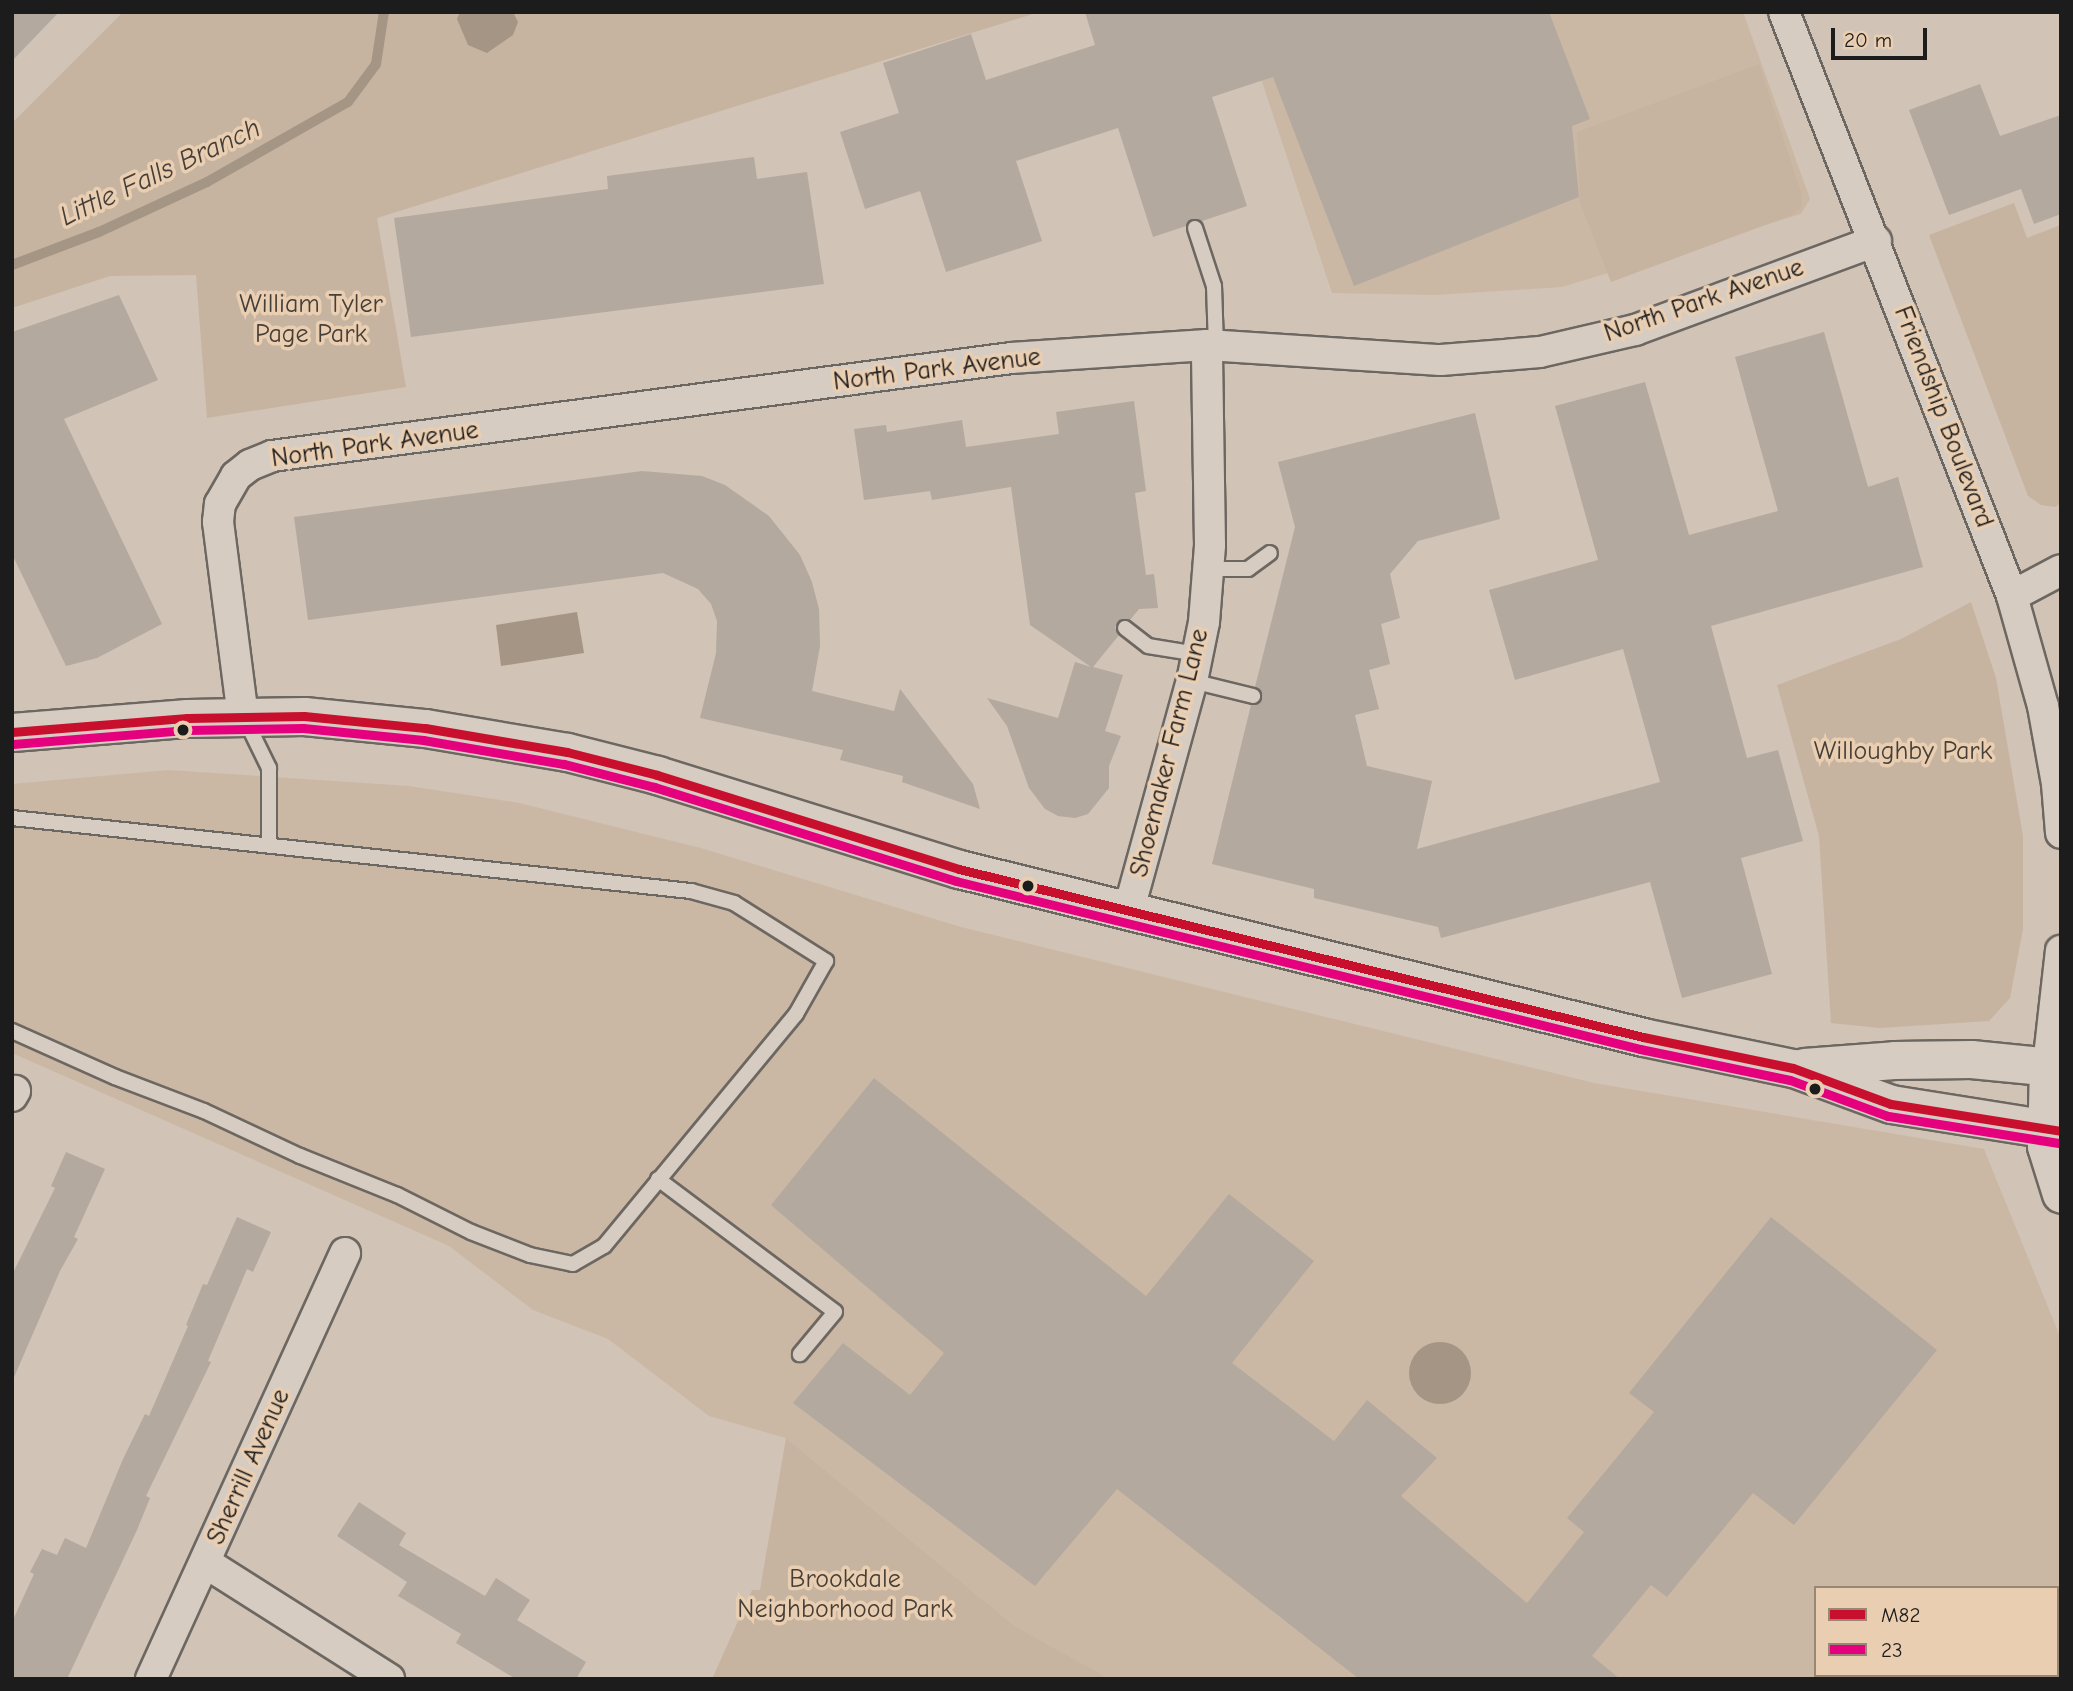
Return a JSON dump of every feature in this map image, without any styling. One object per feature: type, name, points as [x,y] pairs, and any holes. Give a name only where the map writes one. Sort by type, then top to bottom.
[{"type":"street","name":"Friendship Boulevard","points":[[1784,12],[2012,596],[2043,706],[2055,771],[2061,833]]},
{"type":"street","name":"North Park Avenue","points":[[243,717],[218,522],[220,504],[236,476],[250,465],[272,456],[1010,358],[1211,345],[1441,360],[1540,352],[1635,330],[1875,241]]},
{"type":"street","name":"Shoemaker Farm Lane","points":[[1129,909],[1195,668],[1208,569],[1211,345]]},
{"type":"street","points":[[2012,596],[2061,570]]},
{"type":"street","points":[[12,732],[124,722],[304,716],[366,720],[567,752],[657,775],[890,850],[1643,1037],[1793,1068],[1891,1104],[2053,1130]]},
{"type":"street","points":[[2061,951],[2050,1162],[2061,1194]]},
{"type":"street","points":[[1793,1068],[1894,1060],[1971,1059],[2054,1067]]},
{"type":"street","name":"Sherrill Avenue","points":[[151,1679],[345,1253]]},
{"type":"street","points":[[206,1563],[389,1679]]},
{"type":"lane","points":[[1195,228],[1214,286],[1211,345]]},
{"type":"lane","points":[[1208,569],[1248,569],[1270,553]]},
{"type":"lane","points":[[1125,628],[1148,646],[1253,696]]},
{"type":"lane","points":[[243,717],[269,768],[269,845]]},
{"type":"lane","points":[[12,818],[691,891],[734,903],[826,961],[796,1014],[604,1246],[573,1264],[530,1255],[12,1031]]},
{"type":"lane","points":[[657,1179],[835,1312],[800,1354]]},
{"type":"shaded area","points":[[460,12],[513,12],[518,22],[513,35],[487,53],[468,45],[457,19]]},
{"type":"shaded area","points":[[1239,12],[1743,12],[1810,199],[1801,214],[1562,287],[1436,295],[1332,293]]},
{"type":"shaded area","points":[[577,612],[584,653],[501,666],[496,625]]},
{"type":"shaded area","points":[[168,770],[409,786],[519,803],[701,848],[961,927],[1594,1083],[1984,1149],[2061,1339],[2061,1679],[1110,1679],[1015,1626],[786,1438],[709,1416],[608,1339],[533,1310],[449,1246],[12,1053],[12,784]]},
{"type":"shaded area","points":[[1440,1342],[1462,1351],[1471,1373],[1462,1395],[1440,1404],[1418,1395],[1409,1373],[1418,1351]]},
{"type":"green space","name":"William Tyler Page Park","points":[[123,12],[1039,12],[377,218],[406,387],[207,418],[196,275],[110,276],[12,308],[12,123]]},
{"type":"green space","points":[[1759,64],[1802,195],[1801,208],[1792,215],[1611,282],[1580,203],[1577,132]]},
{"type":"green space","points":[[2014,203],[2027,238],[2061,225],[2061,503],[2055,507],[2041,505],[2028,496],[1929,235]]},
{"type":"green space","name":"Willoughby Park","points":[[1971,602],[1996,678],[2023,836],[2023,929],[2010,998],[1989,1021],[1880,1028],[1831,1023],[1819,836],[1777,685],[1901,639]]},
{"type":"green space","name":"Brookdale Neighborhood Park","points":[[786,1438],[1015,1626],[1110,1679],[712,1679],[752,1590],[760,1590]]},
{"type":"building","points":[[12,12],[59,12],[12,61]]},
{"type":"building","points":[[1085,12],[1549,12],[1590,119],[1572,126],[1579,197],[1354,286],[1273,77],[1212,97],[1247,206],[1202,221],[1193,219],[1186,226],[1153,237],[1118,128],[1016,161],[1042,241],[946,272],[920,191],[865,209],[840,132],[899,113],[883,63],[971,34],[986,80],[1095,45]]},
{"type":"building","points":[[1980,84],[2000,136],[2061,115],[2061,214],[2034,224],[2021,189],[1949,215],[1909,110]]},
{"type":"building","points":[[754,157],[757,179],[807,172],[824,284],[411,337],[394,218],[608,189],[607,176]]},
{"type":"building","points":[[119,295],[158,380],[64,419],[162,624],[97,658],[66,666],[12,554],[12,332]]},
{"type":"building","points":[[1824,332],[1868,487],[1898,477],[1923,567],[1711,626],[1747,758],[1778,750],[1803,841],[1741,858],[1772,974],[1682,998],[1650,882],[1441,938],[1438,927],[1314,898],[1314,889],[1212,864],[1251,705],[1262,699],[1262,693],[1255,687],[1295,527],[1278,462],[1475,413],[1500,519],[1418,541],[1390,574],[1400,618],[1381,624],[1390,664],[1369,670],[1379,709],[1355,715],[1367,766],[1432,781],[1417,849],[1660,782],[1623,649],[1515,680],[1489,590],[1598,560],[1555,406],[1645,382],[1689,535],[1778,511],[1735,357]]},
{"type":"building","points":[[1134,401],[1146,491],[1135,493],[1146,575],[1154,574],[1158,608],[1139,609],[1130,620],[1118,622],[1115,627],[1119,635],[1093,667],[1123,675],[1105,731],[1121,736],[1109,766],[1109,788],[1088,814],[1075,818],[1058,816],[1045,809],[1029,788],[1007,726],[987,698],[1058,718],[1075,662],[1091,667],[1030,625],[1011,487],[932,500],[930,491],[864,500],[854,429],[886,425],[887,432],[962,420],[966,447],[1059,434],[1056,412]]},
{"type":"building","points":[[642,471],[702,476],[725,485],[769,516],[800,555],[812,582],[819,609],[820,646],[812,691],[894,711],[900,689],[973,784],[980,809],[902,782],[903,776],[840,760],[843,750],[700,718],[716,653],[717,621],[711,604],[698,589],[663,573],[308,620],[294,517]]},
{"type":"building","points":[[874,1078],[1146,1296],[1229,1194],[1314,1261],[1232,1363],[1334,1441],[1367,1400],[1437,1458],[1401,1496],[1527,1603],[1584,1532],[1567,1518],[1654,1412],[1629,1393],[1771,1217],[1937,1350],[1794,1525],[1753,1493],[1667,1597],[1651,1585],[1592,1656],[1620,1679],[1359,1679],[1117,1489],[1035,1586],[793,1403],[843,1343],[910,1395],[944,1353],[771,1205]]},
{"type":"building","points":[[66,1152],[105,1169],[74,1237],[78,1239],[60,1271],[12,1382],[12,1275],[55,1188],[51,1186]]},
{"type":"building","points":[[237,1217],[271,1232],[253,1272],[247,1269],[208,1361],[211,1362],[146,1496],[150,1498],[137,1530],[67,1679],[12,1679],[12,1622],[34,1574],[30,1572],[42,1549],[57,1555],[65,1538],[86,1548],[123,1459],[145,1414],[149,1416],[203,1284],[207,1285]]},
{"type":"building","points":[[359,1502],[406,1533],[399,1545],[485,1596],[496,1578],[530,1600],[517,1620],[586,1662],[576,1679],[516,1679],[456,1643],[461,1634],[398,1596],[407,1582],[337,1536]]},
{"type":"waterway","name":"Little Falls Branch","points":[[12,265],[99,232],[207,182],[348,102],[376,64],[384,12]]},
{"type":"transit line","name":"M82","points":[[12,732],[187,718],[304,716],[425,728],[567,752],[657,775],[959,869],[1643,1037],[1793,1068],[1891,1104],[2061,1131]]},
{"type":"transit line","name":"23","points":[[13,744],[188,730],[303,728],[423,740],[564,764],[654,787],[956,881],[1640,1049],[1790,1080],[1888,1116],[2059,1143]]}]
